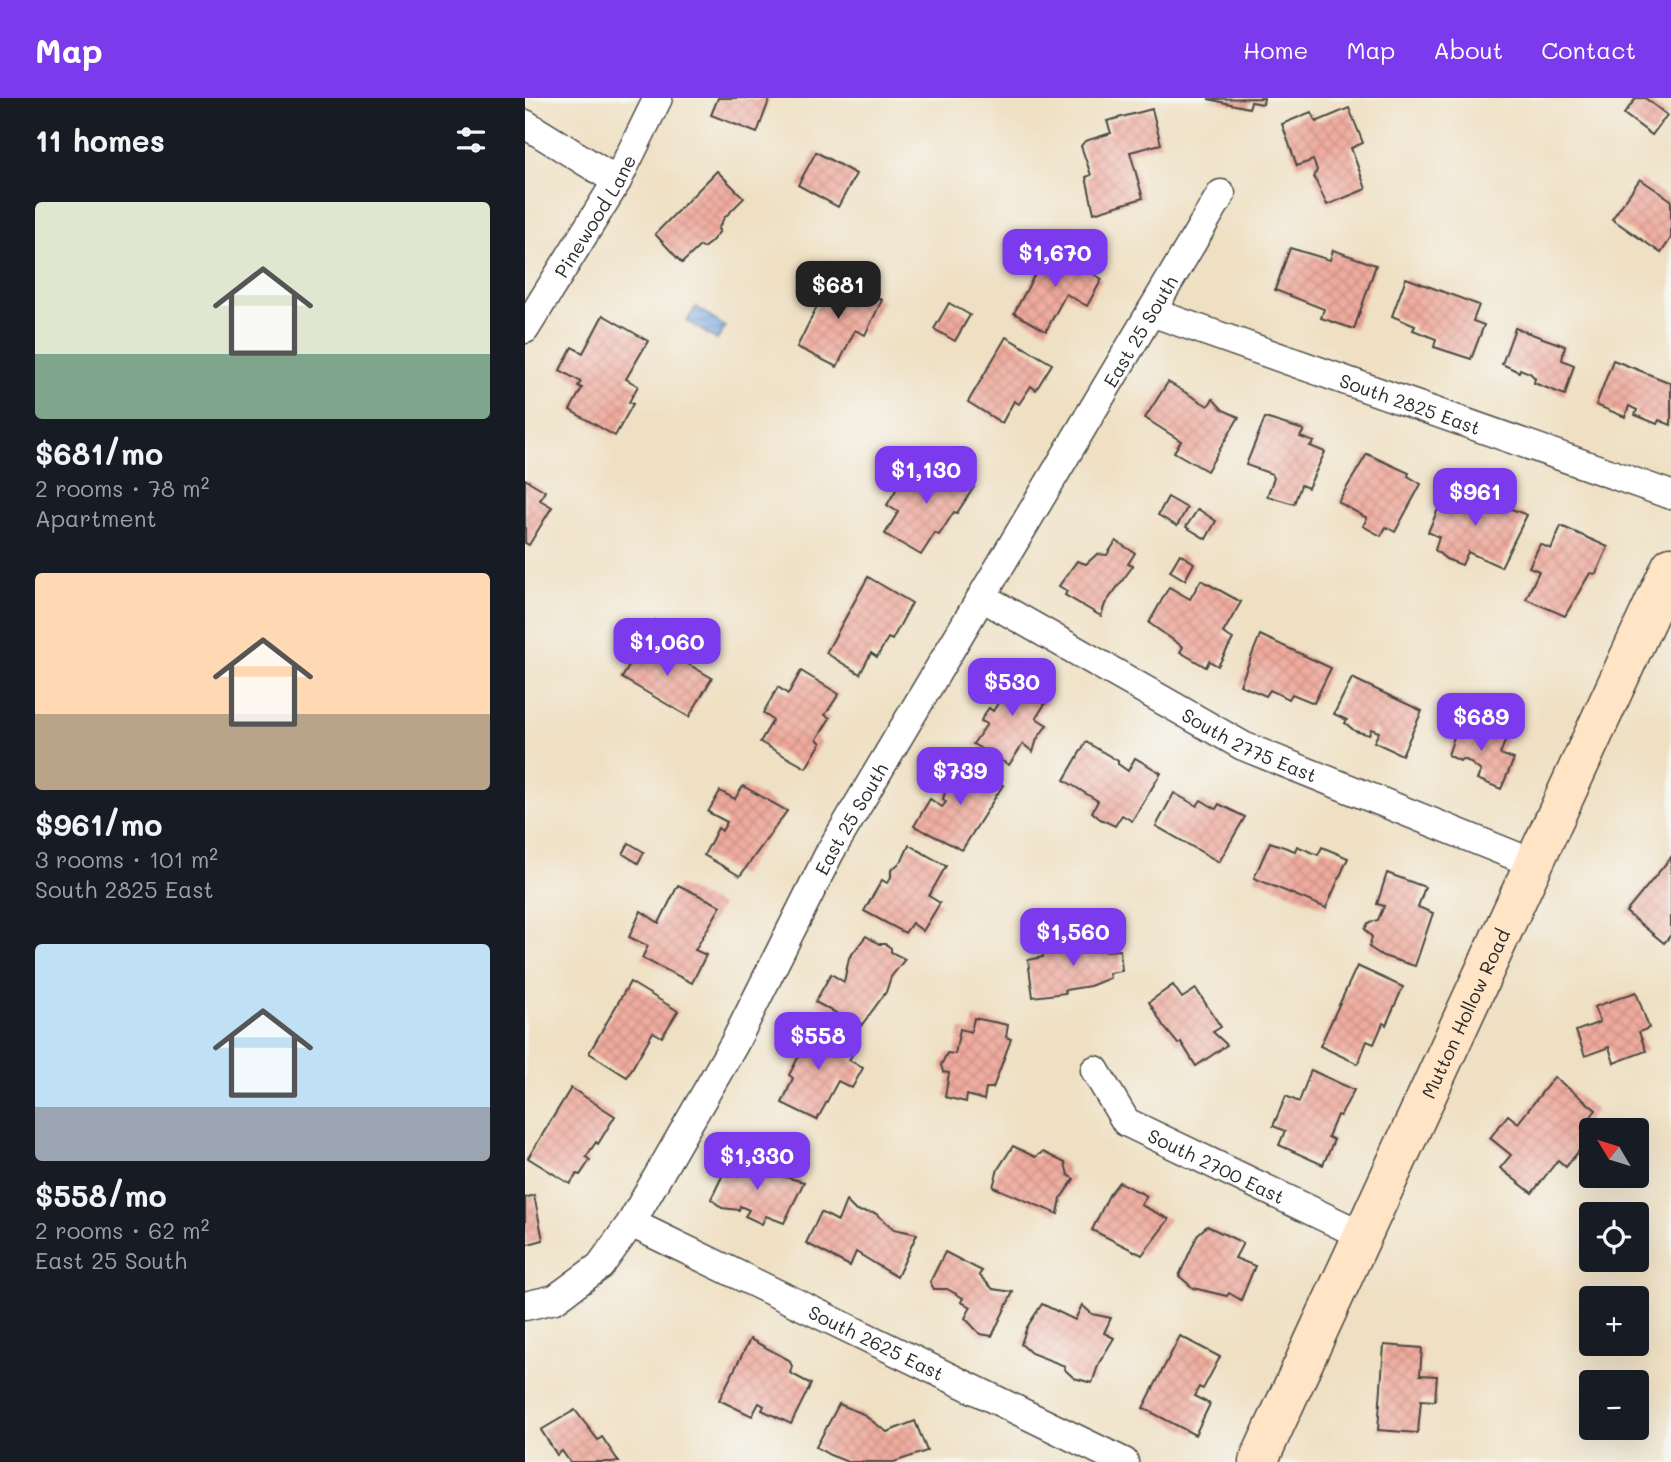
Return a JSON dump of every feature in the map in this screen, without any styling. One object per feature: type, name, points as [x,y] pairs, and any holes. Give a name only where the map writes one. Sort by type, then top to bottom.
[{"type":"street","name":"Pinewood Lane","points":[[525,329],[618,181],[658,98]]},
{"type":"street","points":[[525,124],[618,181]]},
{"type":"street","name":"East 25 South","points":[[525,1306],[555,1299],[600,1266],[631,1223],[734,1044],[830,852],[1220,194]]},
{"type":"street","name":"South 2825 East","points":[[1151,312],[1671,495]]},
{"type":"street","name":"Mutton Hollow Road","points":[[1258,1462],[1671,566]]},
{"type":"street","name":"South 2775 East","points":[[982,597],[1243,746],[1533,863]]},
{"type":"street","name":"South 2700 East","points":[[1095,1070],[1126,1122],[1364,1236]]},
{"type":"street","name":"South 2625 East","points":[[631,1223],[1124,1462]]},
{"type":"water","points":[[696,307],[725,327],[717,340],[687,321]]},
{"type":"building","points":[[718,98],[770,98],[757,133],[711,115]]},
{"type":"building","points":[[1264,98],[1263,104],[1251,102],[1249,108],[1208,99]]},
{"type":"building","points":[[1636,98],[1645,98],[1667,115],[1652,135],[1624,114]]},
{"type":"building","points":[[1349,108],[1363,143],[1351,148],[1366,189],[1327,205],[1314,177],[1317,170],[1313,160],[1297,166],[1282,124],[1311,112],[1316,122]]},
{"type":"building","points":[[1152,109],[1161,144],[1130,152],[1143,198],[1094,213],[1086,177],[1091,175],[1081,146],[1085,141],[1111,133],[1107,121]]},
{"type":"building","points":[[816,152],[856,174],[838,207],[798,185]]},
{"type":"building","points":[[717,171],[744,198],[724,218],[718,229],[720,231],[711,242],[703,248],[700,246],[682,263],[655,234]]},
{"type":"building","points":[[1640,179],[1671,200],[1671,238],[1661,253],[1612,219]]},
{"type":"building","points":[[1049,248],[1102,279],[1087,306],[1066,294],[1046,331],[1014,313]]},
{"type":"building","points":[[1290,248],[1330,260],[1333,250],[1376,265],[1354,329],[1321,318],[1324,309],[1275,290]]},
{"type":"building","points":[[832,276],[882,300],[865,335],[855,330],[837,367],[797,347]]},
{"type":"building","points":[[1406,278],[1479,305],[1473,321],[1484,325],[1471,359],[1434,347],[1436,339],[1413,330],[1415,326],[1392,316]]},
{"type":"building","points":[[949,303],[970,315],[955,341],[934,329]]},
{"type":"building","points":[[603,315],[648,341],[626,379],[638,386],[629,402],[633,404],[615,436],[570,410],[582,388],[578,386],[581,382],[560,370],[572,347],[583,353]]},
{"type":"building","points":[[1515,328],[1565,346],[1562,360],[1574,365],[1565,395],[1534,383],[1535,378],[1530,373],[1520,369],[1519,372],[1502,364]]},
{"type":"building","points":[[1006,337],[1052,364],[1036,390],[1031,386],[1019,404],[1014,401],[1002,423],[968,402]]},
{"type":"building","points":[[1613,360],[1671,383],[1671,425],[1659,420],[1657,424],[1635,415],[1637,410],[1629,406],[1625,417],[1596,405]]},
{"type":"building","points":[[1168,382],[1208,406],[1213,399],[1223,410],[1239,417],[1207,471],[1174,452],[1181,441],[1145,418]]},
{"type":"building","points":[[1265,418],[1304,430],[1300,437],[1314,442],[1310,446],[1325,452],[1308,488],[1301,485],[1294,504],[1267,496],[1274,478],[1272,474],[1246,465]]},
{"type":"building","points":[[1367,454],[1409,473],[1408,476],[1421,484],[1395,532],[1386,527],[1381,536],[1363,526],[1367,518],[1338,502]]},
{"type":"building","points":[[931,459],[974,487],[957,513],[954,512],[939,535],[935,533],[921,555],[885,534],[898,512],[887,505],[906,473],[916,481]]},
{"type":"building","points":[[525,479],[545,491],[540,500],[552,507],[529,545],[525,543]]},
{"type":"building","points":[[1448,487],[1472,499],[1475,495],[1527,515],[1501,567],[1468,552],[1462,565],[1446,559],[1435,550],[1439,537],[1428,532]]},
{"type":"building","points":[[1168,497],[1187,508],[1177,526],[1158,515]]},
{"type":"building","points":[[1198,509],[1216,521],[1206,539],[1186,527]]},
{"type":"building","points":[[1561,526],[1608,547],[1596,574],[1590,573],[1565,616],[1526,599],[1539,571],[1529,567],[1540,544],[1551,549]]},
{"type":"building","points":[[1116,541],[1135,553],[1128,564],[1133,566],[1105,604],[1101,616],[1065,595],[1067,591],[1059,586],[1077,561],[1086,564],[1097,554],[1107,555]]},
{"type":"building","points":[[1180,554],[1194,563],[1185,580],[1170,571]]},
{"type":"building","points":[[868,577],[912,603],[892,640],[888,638],[877,657],[871,653],[860,674],[826,653]]},
{"type":"building","points":[[1201,580],[1241,602],[1223,633],[1233,639],[1218,666],[1209,661],[1206,667],[1180,652],[1183,647],[1149,623],[1169,587],[1190,599]]},
{"type":"building","points":[[655,620],[680,634],[672,647],[648,633]]},
{"type":"building","points":[[1260,635],[1331,668],[1314,703],[1292,694],[1289,699],[1270,690],[1266,696],[1240,685]]},
{"type":"building","points":[[645,639],[712,678],[689,717],[622,678]]},
{"type":"building","points":[[1004,669],[1050,696],[1036,718],[1047,725],[1037,739],[1033,752],[1023,744],[1009,765],[973,744],[987,724],[981,721],[983,716],[989,708],[993,711],[999,702],[990,696]]},
{"type":"building","points":[[801,671],[839,694],[825,715],[830,718],[817,739],[821,743],[806,768],[760,742],[773,720],[763,713],[778,687],[788,694]]},
{"type":"building","points":[[1352,678],[1422,711],[1402,755],[1374,742],[1379,732],[1371,729],[1369,735],[1355,731],[1345,723],[1347,720],[1334,714]]},
{"type":"building","points":[[1471,721],[1492,736],[1506,739],[1500,754],[1514,759],[1501,789],[1477,779],[1481,771],[1468,761],[1460,761],[1448,755],[1459,722]]},
{"type":"building","points":[[1086,742],[1118,761],[1118,764],[1128,771],[1135,758],[1161,773],[1132,821],[1122,815],[1115,826],[1100,819],[1092,812],[1098,801],[1064,780]]},
{"type":"building","points":[[964,761],[1003,785],[962,850],[914,826],[930,799],[942,807],[946,802],[943,799],[948,782]]},
{"type":"building","points":[[743,786],[787,811],[740,876],[704,855],[718,828],[722,831],[727,822],[708,812],[720,791],[735,799]]},
{"type":"building","points":[[1174,793],[1197,806],[1201,800],[1216,809],[1219,804],[1245,817],[1219,862],[1156,826]]},
{"type":"building","points":[[1270,842],[1295,851],[1297,846],[1318,855],[1322,847],[1348,858],[1326,908],[1254,878]]},
{"type":"building","points":[[629,843],[644,852],[638,863],[623,854]]},
{"type":"building","points":[[909,845],[946,866],[929,896],[940,903],[923,931],[912,923],[905,933],[864,911],[882,880],[887,883],[891,870],[902,861]]},
{"type":"building","points":[[1671,857],[1671,935],[1664,943],[1626,912]]},
{"type":"building","points":[[1387,873],[1425,887],[1418,907],[1433,913],[1415,966],[1383,956],[1369,947],[1372,937],[1365,929],[1368,923],[1378,920],[1384,906],[1377,904]]},
{"type":"building","points":[[678,885],[721,906],[695,950],[706,955],[692,983],[642,958],[648,946],[629,937],[641,911],[659,923]]},
{"type":"building","points":[[866,936],[879,944],[885,944],[891,948],[891,952],[905,959],[891,977],[886,992],[861,1026],[815,1002],[831,974],[844,982],[849,958]]},
{"type":"building","points":[[1105,941],[1104,951],[1120,950],[1122,971],[1109,973],[1110,978],[1090,986],[1065,990],[1066,993],[1033,997],[1028,960],[1043,957],[1043,952],[1077,947],[1077,942]]},
{"type":"building","points":[[1357,966],[1403,987],[1386,1025],[1383,1023],[1374,1044],[1367,1041],[1358,1064],[1320,1046]]},
{"type":"building","points":[[630,982],[678,1011],[662,1037],[653,1032],[627,1077],[589,1053]]},
{"type":"building","points":[[1173,985],[1182,998],[1196,989],[1221,1027],[1213,1032],[1227,1045],[1196,1066],[1181,1042],[1178,1044],[1164,1027],[1149,1002]]},
{"type":"building","points":[[1636,992],[1649,1028],[1639,1032],[1646,1051],[1614,1063],[1609,1047],[1585,1056],[1576,1031],[1600,1022],[1594,1007]]},
{"type":"building","points":[[974,1018],[1008,1025],[1006,1037],[1011,1039],[993,1088],[986,1088],[984,1100],[967,1095],[966,1102],[945,1097],[949,1073],[943,1072],[941,1065],[947,1053],[955,1054],[960,1029],[971,1032]]},
{"type":"building","points":[[805,1023],[854,1052],[849,1060],[863,1068],[852,1088],[838,1081],[817,1120],[782,1103],[793,1078],[789,1075],[799,1056],[792,1051]]},
{"type":"building","points":[[1311,1070],[1354,1090],[1340,1116],[1337,1115],[1328,1137],[1334,1140],[1323,1165],[1279,1145],[1285,1131],[1273,1126],[1286,1096],[1299,1102]]},
{"type":"building","points":[[1554,1077],[1596,1110],[1590,1118],[1579,1118],[1579,1151],[1566,1167],[1558,1160],[1532,1193],[1500,1168],[1511,1155],[1490,1138],[1508,1115],[1518,1123]]},
{"type":"building","points":[[571,1088],[615,1116],[598,1144],[596,1142],[586,1157],[590,1160],[570,1184],[528,1158]]},
{"type":"building","points":[[1013,1146],[1035,1157],[1043,1152],[1065,1163],[1068,1175],[1074,1179],[1061,1198],[1058,1214],[993,1187],[998,1169]]},
{"type":"building","points":[[744,1157],[770,1173],[804,1182],[784,1223],[766,1216],[762,1224],[745,1216],[749,1210],[740,1206],[739,1210],[722,1208],[711,1199],[729,1162],[738,1168]]},
{"type":"building","points":[[1119,1182],[1147,1196],[1141,1205],[1169,1219],[1142,1255],[1092,1230],[1109,1195]]},
{"type":"building","points":[[534,1195],[543,1240],[525,1245],[525,1198]]},
{"type":"building","points":[[846,1201],[856,1211],[875,1213],[894,1229],[917,1234],[897,1277],[856,1252],[850,1266],[806,1243],[821,1212],[838,1221]]},
{"type":"building","points":[[1207,1226],[1243,1243],[1235,1258],[1255,1266],[1241,1300],[1229,1293],[1227,1296],[1193,1288],[1179,1276],[1198,1234]]},
{"type":"building","points":[[945,1252],[982,1271],[979,1275],[993,1289],[1013,1292],[992,1336],[980,1334],[965,1318],[971,1307],[961,1302],[963,1298],[947,1289],[934,1289],[930,1282]]},
{"type":"building","points":[[1042,1304],[1075,1320],[1082,1305],[1092,1314],[1111,1318],[1104,1333],[1114,1338],[1099,1363],[1092,1383],[1074,1378],[1064,1369],[1065,1366],[1031,1353],[1021,1344],[1027,1327]]},
{"type":"building","points":[[1180,1336],[1220,1357],[1203,1389],[1199,1387],[1194,1396],[1210,1404],[1195,1435],[1143,1408]]},
{"type":"building","points":[[750,1339],[789,1360],[792,1366],[790,1373],[811,1384],[791,1424],[762,1410],[764,1406],[759,1403],[752,1416],[719,1400]]},
{"type":"building","points":[[1384,1345],[1422,1348],[1420,1375],[1437,1376],[1435,1401],[1421,1400],[1418,1433],[1378,1430]]},
{"type":"building","points":[[839,1404],[861,1413],[887,1432],[915,1421],[927,1451],[894,1462],[848,1462],[830,1455],[816,1447]]},
{"type":"building","points":[[575,1410],[598,1440],[602,1437],[619,1462],[570,1462],[562,1451],[557,1455],[541,1430]]}]
